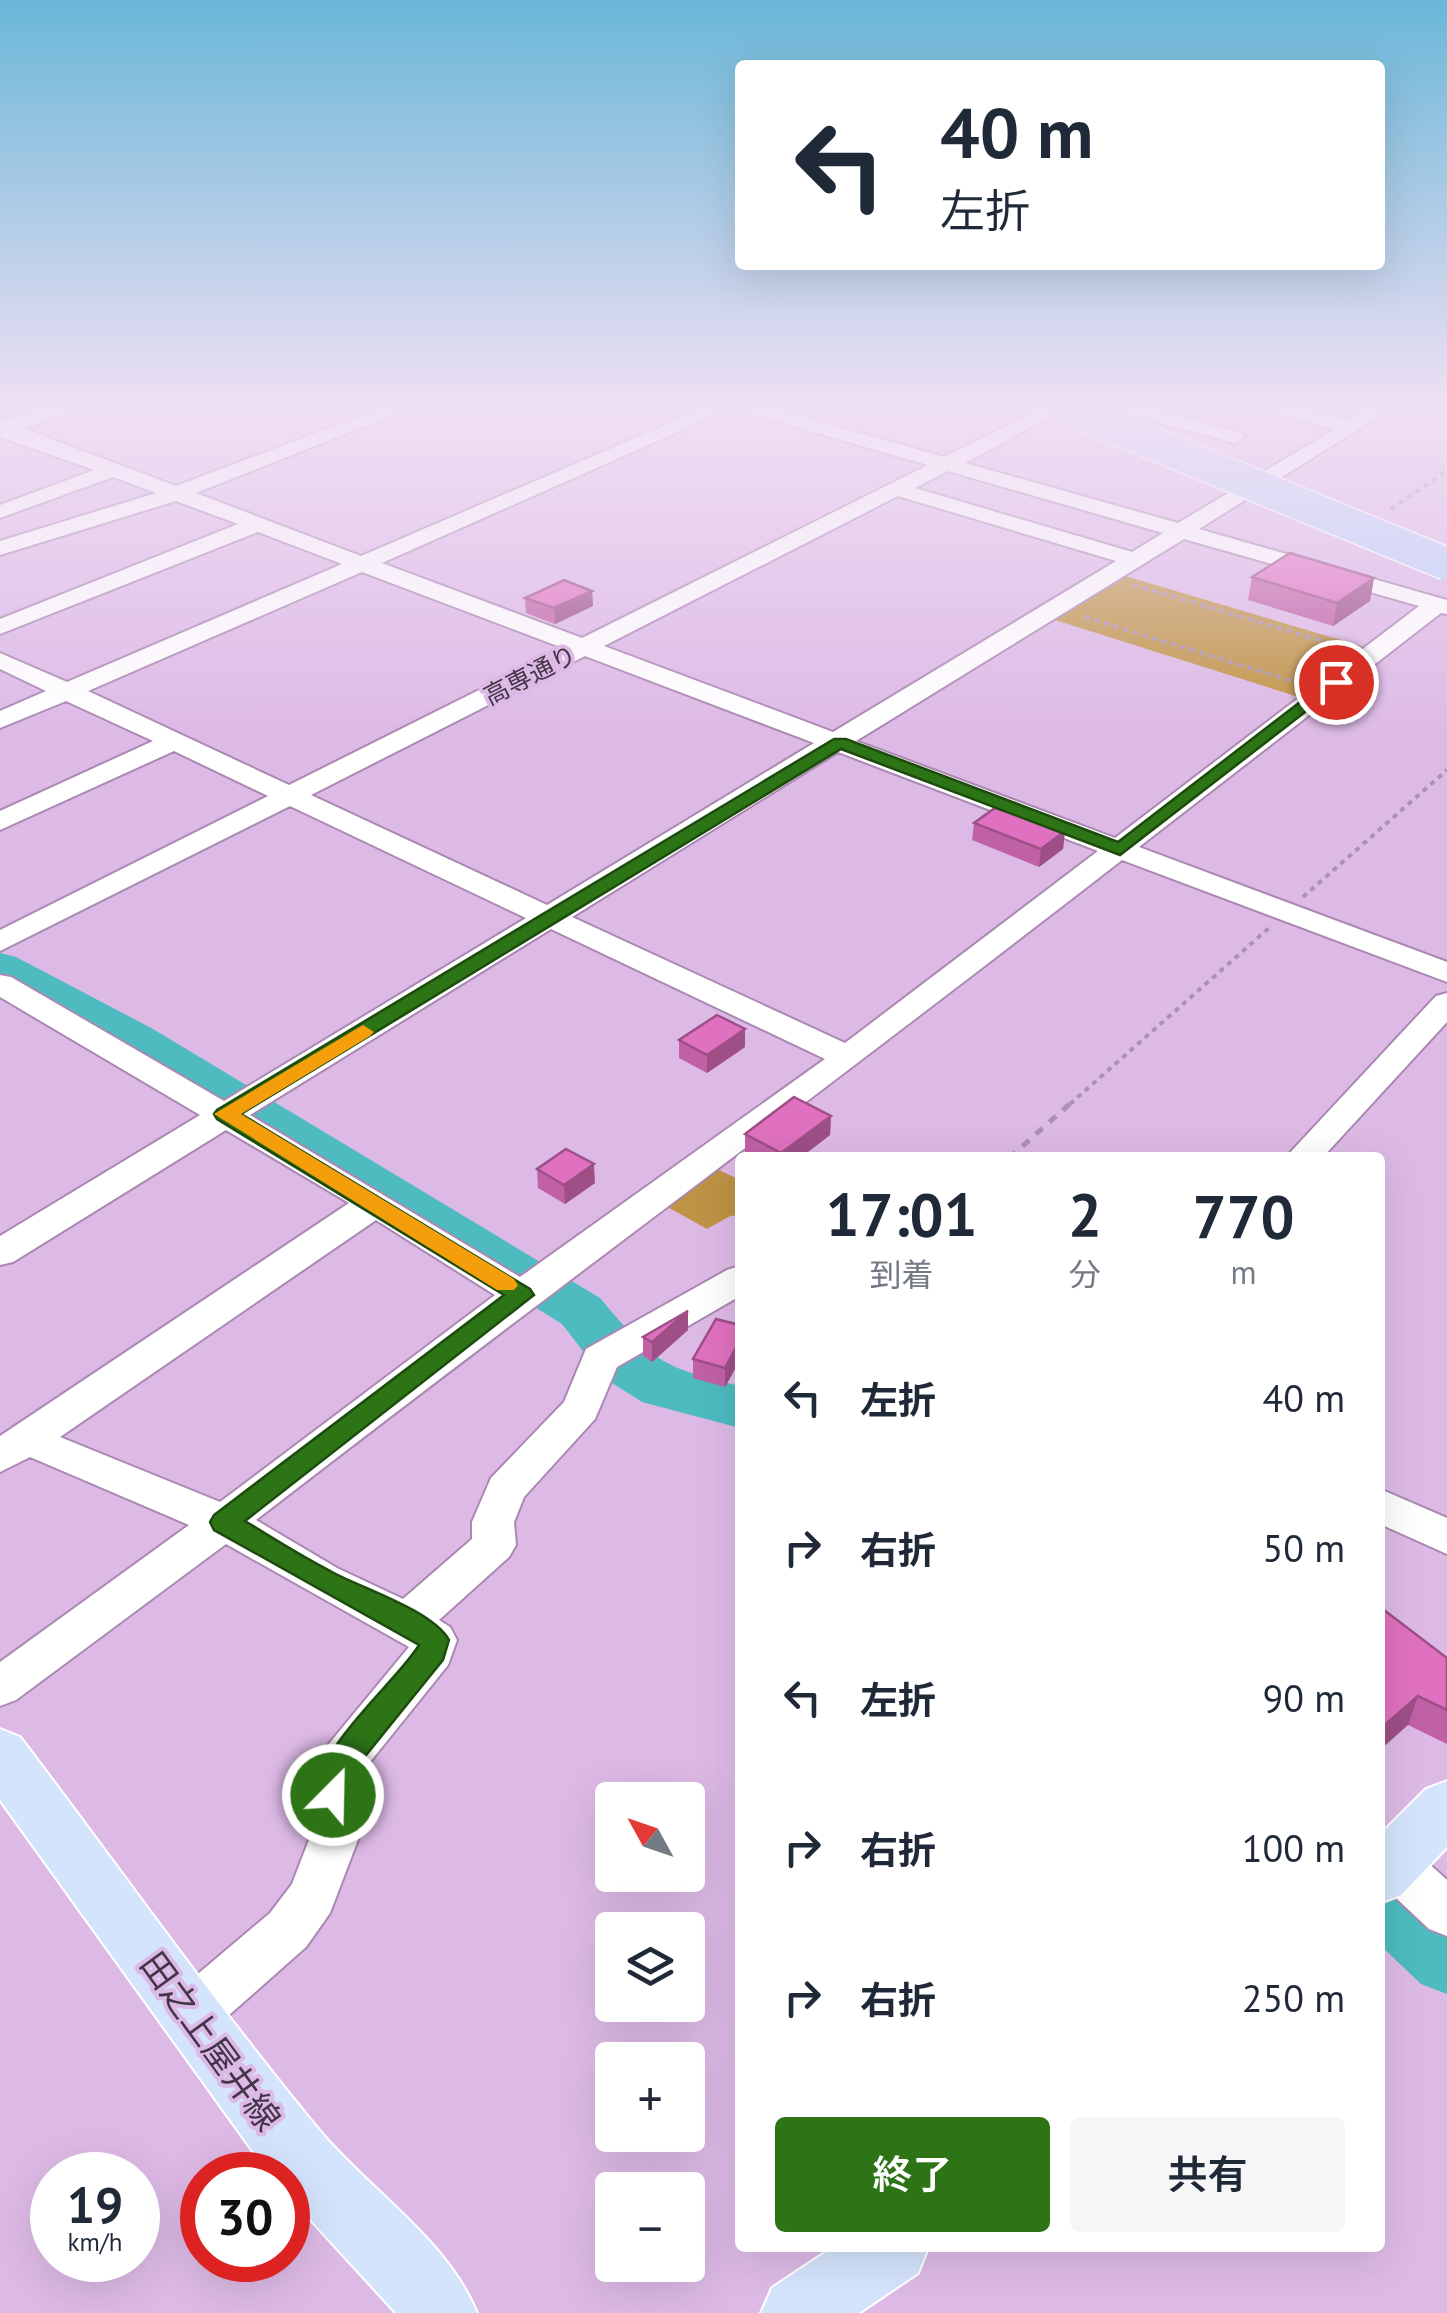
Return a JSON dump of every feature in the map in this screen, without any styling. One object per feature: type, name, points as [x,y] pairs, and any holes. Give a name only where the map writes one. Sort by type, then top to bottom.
[{"type":"highway","points":[[1326,515],[1447,564]]},
{"type":"main road","name":"田之上屋井線","points":[[5,1775],[192,2013],[297,2156],[408,2270],[440,2313]]},
{"type":"main road","points":[[1387,1870],[1447,1807]]},
{"type":"main road","points":[[797,2313],[887,2252]]},
{"type":"street","points":[[0,548],[107,515]]},
{"type":"street","points":[[233,515],[1447,973]]},
{"type":"street","points":[[0,720],[476,515]]},
{"type":"street","name":"高専通り","points":[[0,942],[845,515]]},
{"type":"street","points":[[970,515],[1132,572]]},
{"type":"street","points":[[1120,515],[1442,606]]},
{"type":"street","points":[[0,1254],[840,743],[1132,572],[1209,515]]},
{"type":"street","points":[[0,627],[258,524]]},
{"type":"street","points":[[738,1152],[848,1056],[1442,606]]},
{"type":"street","points":[[0,660],[848,1056]]},
{"type":"street","points":[[0,822],[175,741]]},
{"type":"street","points":[[0,984],[375,1203],[532,1288]]},
{"type":"street","points":[[1308,1152],[1447,1003]]},
{"type":"street","points":[[0,1686],[532,1288],[727,1162]]},
{"type":"street","points":[[13,1448],[375,1203]]},
{"type":"street","points":[[408,1622],[494,1544],[493,1522],[506,1489],[580,1409],[600,1359],[735,1282]]},
{"type":"street","points":[[13,1448],[224,1522],[434,1640],[432,1652],[335,1771],[333,1795],[345,1811],[312,1896],[288,1930],[192,2013]]},
{"type":"street","points":[[1385,1508],[1447,1537]]},
{"type":"street","points":[[1387,1870],[1447,1913]]},
{"type":"path","points":[[1132,572],[1353,650]]},
{"type":"path","points":[[1095,604],[1079,615],[1305,685]]},
{"type":"path","points":[[1017,1152],[1447,770]]},
{"type":"shaded area","points":[[1122,575],[1371,649],[1308,700],[1052,619]]},
{"type":"shaded area","points":[[715,1168],[735,1178],[735,1216],[707,1229],[662,1204]]},
{"type":"building","points":[[1290,553],[1374,578],[1337,603],[1252,577]]},
{"type":"building","points":[[564,580],[592,591],[554,608],[525,598]]},
{"type":"building","points":[[995,808],[1065,831],[1041,849],[974,823]]},
{"type":"building","points":[[717,1015],[745,1029],[707,1055],[679,1040]]},
{"type":"building","points":[[794,1097],[831,1116],[782,1152],[745,1134]]},
{"type":"building","points":[[566,1149],[594,1164],[564,1185],[537,1169]]},
{"type":"building","points":[[688,1311],[652,1342],[643,1337]]},
{"type":"building","points":[[716,1319],[735,1324],[735,1349],[725,1368],[693,1359]]},
{"type":"building","points":[[1385,1611],[1447,1658],[1447,1710],[1418,1696],[1385,1725]]},
{"type":"waterway","points":[[0,966],[137,1039],[581,1311],[624,1364],[662,1388],[735,1406]]},
{"type":"waterway","points":[[1385,1902],[1447,1960]]},
{"type":"slow traffic","points":[[363,1032],[225,1114],[506,1285]]},
{"type":"route","points":[[333,1795],[335,1771],[432,1652],[434,1640],[224,1522],[522,1295],[225,1114],[840,743],[1120,849],[1336,682]]}]
